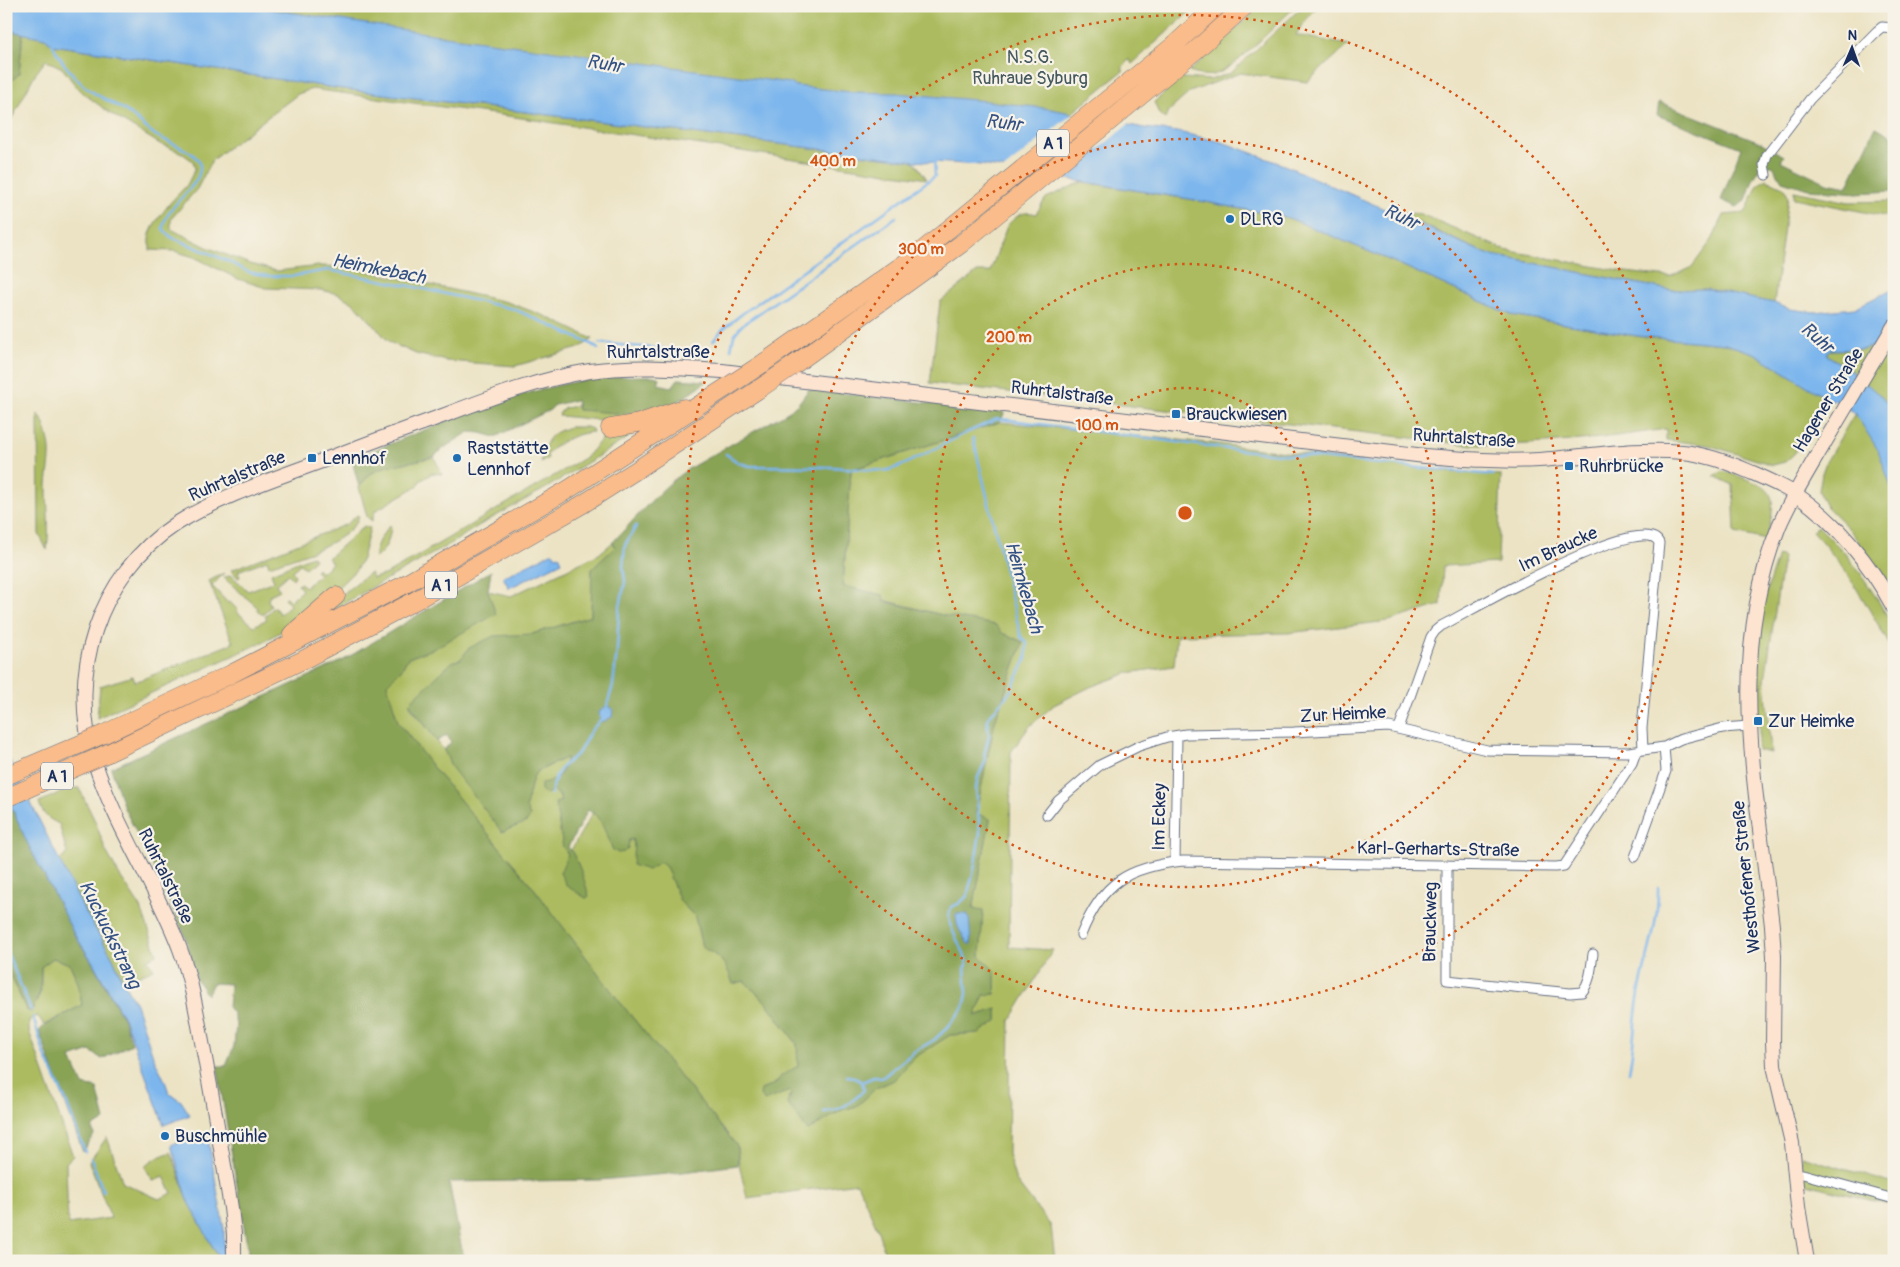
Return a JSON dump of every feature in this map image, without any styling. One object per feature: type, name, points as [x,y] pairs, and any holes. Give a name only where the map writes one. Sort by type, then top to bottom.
[{"type":"highway","name":"A 1","points":[[6,776],[104,734],[231,674],[402,586],[585,479],[762,364],[918,254],[1173,46],[1217,6]]},
{"type":"highway","name":"A 1","points":[[6,798],[108,753],[294,665],[418,599],[607,489],[791,367],[961,244],[1196,50],[1245,6]]},
{"type":"highway","points":[[610,428],[639,423],[708,400]]},
{"type":"highway","points":[[231,674],[295,632],[336,596]]},
{"type":"main road","name":"Hagener Straße","points":[[1795,494],[1894,326]]},
{"type":"main road","name":"Ruhrtalstraße","points":[[234,1261],[234,1234],[201,1039],[184,963],[163,909],[117,820],[89,746],[84,698],[86,660],[91,640],[106,603],[134,561],[156,540],[198,511],[279,478],[504,392],[570,375],[601,370],[648,367],[722,371],[1425,456],[1513,461],[1649,451],[1682,452],[1710,457],[1774,483],[1795,494],[1817,510],[1845,539],[1871,573],[1894,608]]},
{"type":"main road","name":"Westhofener Straße","points":[[1795,494],[1772,546],[1752,626],[1749,675],[1749,726],[1773,933],[1774,1066],[1792,1143],[1798,1207],[1807,1261]]},
{"type":"street","points":[[1766,174],[1764,165],[1767,155],[1810,99],[1877,31],[1882,27],[1890,27]]},
{"type":"street","name":"Im Braucke","points":[[1399,728],[1435,631],[1581,554],[1615,541],[1652,536],[1659,543],[1640,751]]},
{"type":"street","name":"Zur Heimke","points":[[1048,815],[1058,801],[1100,765],[1139,746],[1177,736],[1294,732],[1378,726],[1399,728],[1487,750],[1640,751],[1664,747],[1681,739],[1723,728],[1749,726]]},
{"type":"street","name":"Im Eckey","points":[[1082,935],[1098,901],[1110,888],[1134,872],[1152,866],[1175,862],[1177,736]]},
{"type":"street","points":[[1635,857],[1666,771],[1664,747]]},
{"type":"street","name":"Karl-Gerharts-Straße","points":[[1175,862],[1564,866],[1640,751]]},
{"type":"street","name":"Brauckweg","points":[[1447,865],[1447,980],[1570,993],[1582,992],[1591,973],[1593,954]]},
{"type":"street","points":[[1795,1174],[1803,1174],[1894,1199]]},
{"type":"green space","name":"N.S.G. Ruhraue Syburg","points":[[110,6],[1196,6],[1132,64],[1129,59],[1122,68],[1124,70],[1049,132]]},
{"type":"green space","points":[[1261,6],[1296,6],[1245,54],[1224,70],[1209,75],[1189,72]]},
{"type":"green space","points":[[1303,6],[1318,6],[1296,35],[1348,45],[1307,82],[1240,73],[1190,92],[1169,111],[1165,119],[1159,114],[1154,102],[1182,78],[1210,80],[1231,73]]},
{"type":"green space","points":[[6,30],[23,33],[19,74],[6,86]]},
{"type":"green space","points":[[23,33],[45,38],[53,45],[335,88],[914,161],[927,179],[508,116],[312,89],[298,94],[212,160],[197,189],[171,219],[171,229],[209,248],[250,264],[277,271],[319,266],[349,267],[507,302],[545,316],[593,339],[579,348],[515,366],[447,361],[416,354],[389,342],[355,304],[338,294],[321,290],[266,288],[238,279],[194,257],[174,251],[150,250],[150,234],[155,223],[187,185],[195,169],[193,161],[180,152],[160,144],[111,114],[79,90],[62,68],[46,60],[34,76],[6,130],[6,86],[19,74]]},
{"type":"green space","points":[[1659,102],[1760,142],[1784,156],[1781,161],[1827,183],[1847,187],[1876,127],[1894,137],[1894,191],[1857,193],[1808,189],[1782,181],[1773,166],[1761,166],[1753,180],[1746,200],[1737,207],[1721,200],[1741,148],[1657,115]]},
{"type":"green space","points":[[1766,179],[1785,188],[1788,197],[1774,303],[1707,289],[1670,290],[1487,254],[1395,212],[1421,214],[1505,250],[1625,272],[1669,277],[1691,268],[1712,240],[1724,215],[1745,213],[1758,185]]},
{"type":"green space","points":[[1082,182],[1195,200],[1289,218],[1401,265],[1511,315],[1637,336],[1725,344],[1754,353],[1826,398],[1794,454],[1785,462],[1773,465],[1708,445],[1666,440],[1666,429],[1569,441],[1472,445],[930,383],[940,302],[977,272],[990,272],[1007,226],[1014,219],[1023,213],[1036,214],[1046,198]]},
{"type":"green space","points":[[1794,191],[1849,202],[1894,201],[1894,218],[1794,198]]},
{"type":"green space","points":[[1894,340],[1894,591],[1850,530],[1825,505],[1819,491],[1826,462],[1855,413],[1854,372],[1827,355],[1827,352],[1830,350],[1864,349]]},
{"type":"green space","points":[[654,376],[660,378],[658,384],[672,387],[678,379],[707,381],[671,407],[629,414],[578,410],[576,400],[555,405],[550,410],[495,437],[469,432],[442,449],[434,457],[384,467],[370,474],[359,487],[353,464],[360,456],[448,421],[508,399],[569,383],[607,377]]},
{"type":"green space","points":[[809,389],[1003,412],[1004,414],[1000,422],[851,470],[843,586],[883,595],[884,601],[942,615],[996,625],[1002,633],[1023,642],[995,721],[976,813],[990,819],[973,909],[983,911],[980,956],[995,971],[995,994],[984,995],[975,1016],[997,1009],[997,1021],[979,1033],[950,1035],[914,1058],[894,1080],[876,1088],[857,1106],[842,1110],[808,1131],[787,1103],[791,1094],[790,1091],[764,1101],[760,1095],[761,1090],[777,1083],[781,1076],[798,1066],[797,1044],[766,1002],[744,981],[733,984],[728,970],[722,961],[702,947],[695,917],[680,901],[666,867],[660,862],[648,870],[632,865],[634,846],[632,839],[629,840],[628,848],[624,852],[618,853],[613,850],[601,822],[588,810],[568,847],[578,863],[589,897],[586,898],[567,886],[560,873],[568,854],[563,847],[555,803],[561,801],[559,795],[554,790],[546,794],[541,790],[541,783],[559,776],[567,758],[538,771],[533,777],[526,807],[530,816],[527,822],[502,832],[452,768],[444,750],[451,742],[447,735],[437,741],[409,703],[452,662],[461,659],[469,648],[494,636],[532,634],[591,616],[592,569],[615,547],[613,542],[667,485],[688,469],[788,412],[798,404]]},
{"type":"green space","points":[[577,406],[578,410],[671,407],[609,421],[560,416],[559,414],[564,408]]},
{"type":"green space","points":[[38,414],[45,427],[50,447],[47,485],[47,550],[39,534]]},
{"type":"green space","points":[[1000,422],[1218,444],[1450,472],[1501,475],[1498,563],[1443,566],[1441,605],[1389,621],[1288,633],[1177,635],[1174,666],[1128,673],[1090,687],[1054,705],[1029,727],[1011,752],[1009,947],[1053,950],[1010,1021],[1008,1154],[1016,1181],[1051,1226],[1055,1261],[887,1261],[877,1228],[857,1183],[747,1198],[737,1146],[619,1001],[536,891],[435,770],[398,722],[386,685],[401,670],[408,658],[433,649],[488,591],[511,596],[599,554],[613,542],[615,547],[592,570],[591,616],[532,634],[469,648],[461,659],[452,662],[410,706],[444,750],[452,768],[530,816],[525,807],[533,777],[537,772],[567,758],[556,778],[542,783],[556,792],[561,801],[556,803],[563,847],[568,854],[567,886],[586,898],[580,870],[571,850],[593,812],[601,822],[613,850],[628,848],[629,840],[633,839],[634,846],[654,867],[660,861],[666,867],[680,901],[695,917],[702,947],[722,961],[728,970],[733,984],[744,981],[766,1002],[797,1044],[799,1066],[761,1090],[783,1093],[790,1091],[791,1094],[788,1097],[808,1131],[842,1110],[857,1106],[876,1088],[894,1080],[914,1058],[950,1035],[978,1033],[997,1020],[997,1009],[975,1016],[984,995],[995,994],[995,971],[980,956],[983,911],[973,910],[990,820],[976,813],[995,721],[1023,642],[942,615],[884,600],[883,595],[843,586],[851,470]]},
{"type":"green space","points":[[570,427],[587,427],[592,429],[593,432],[574,436],[561,442],[551,450],[547,455],[548,458],[541,463],[544,449],[549,439],[556,432]]},
{"type":"green space","points":[[632,431],[634,434],[548,487],[328,612],[346,591],[368,574],[371,573],[373,578],[387,574],[586,457],[601,440],[601,437],[612,433]]},
{"type":"green space","points":[[434,457],[442,474],[430,473],[430,475],[420,481],[419,485],[375,511],[372,521],[367,517],[359,487],[370,474],[384,467]]},
{"type":"green space","points":[[1724,471],[1753,482],[1769,492],[1772,499],[1772,509],[1766,540],[1735,533],[1733,485],[1714,476]]},
{"type":"green space","points":[[357,515],[359,516],[354,526],[345,534],[320,548],[269,566],[267,560],[238,571],[240,577],[238,578],[231,570],[347,524]]},
{"type":"green space","points":[[390,525],[391,528],[386,545],[375,558],[377,544]]},
{"type":"green space","points":[[364,526],[370,528],[362,559],[356,570],[308,616],[263,642],[97,718],[100,686],[133,676],[135,682],[233,643],[209,581],[224,573],[212,586],[228,603],[230,602],[238,610],[237,612],[254,626],[267,619],[265,616],[274,607],[280,614],[290,605],[284,598],[286,597],[290,601],[302,590],[298,585],[301,583],[305,587],[319,575],[315,571],[317,568],[321,573],[332,563],[328,558]]},
{"type":"green space","points":[[1819,527],[1844,552],[1879,602],[1894,628],[1894,653],[1847,574],[1812,531]]},
{"type":"green space","points":[[1778,555],[1783,557],[1765,680],[1771,753],[1757,750],[1759,713],[1754,693],[1757,640],[1764,599]]},
{"type":"green space","points":[[312,556],[314,560],[305,568],[300,564],[292,571],[295,576],[293,579],[288,574],[276,585],[280,590],[270,595],[268,600],[271,606],[263,615],[257,610],[258,608],[224,578],[231,575],[248,591],[274,581],[271,573]]},
{"type":"green space","points":[[491,571],[488,591],[496,614],[433,649],[408,658],[401,670],[387,684],[398,722],[435,770],[536,891],[619,1001],[737,1146],[738,1165],[600,1180],[449,1182],[464,1261],[247,1261],[248,1251],[217,1066],[226,1066],[234,1046],[236,1024],[233,1013],[228,1007],[230,984],[213,983],[207,995],[196,979],[186,938],[124,808],[111,768],[342,661]]},
{"type":"green space","points":[[71,788],[79,788],[95,821],[106,851],[141,908],[157,954],[147,960],[154,969],[123,982],[113,958],[83,908],[59,862],[67,853],[59,824],[46,816],[39,802]]},
{"type":"green space","points":[[6,794],[26,840],[74,934],[124,1020],[132,1044],[102,1059],[90,1051],[71,1058],[83,1085],[97,1088],[105,1120],[92,1128],[94,1135],[83,1152],[39,1031],[44,1026],[82,1005],[78,983],[70,964],[53,958],[41,967],[40,992],[31,1012],[27,1010],[6,964]]},
{"type":"green space","points":[[53,958],[70,964],[78,983],[82,1005],[44,1025],[38,1016],[29,1020],[29,1031],[73,1156],[66,1163],[68,1224],[111,1218],[89,1162],[107,1137],[123,1183],[159,1199],[172,1193],[164,1177],[153,1181],[145,1167],[153,1160],[171,1152],[188,1200],[220,1261],[6,1261],[6,965],[26,1010],[31,1012],[41,992],[41,967]]},
{"type":"green space","points":[[1801,1156],[1894,1184],[1894,1206],[1803,1183]]},
{"type":"water","name":"Ruhr","points":[[6,6],[250,6],[445,36],[790,83],[796,86],[851,92],[896,93],[987,101],[1051,109],[1222,142],[1284,165],[1487,254],[1670,290],[1707,289],[1774,303],[1789,309],[1814,312],[1855,308],[1894,288],[1894,340],[1864,349],[1830,350],[1827,352],[1827,355],[1862,380],[1894,410],[1894,495],[1878,450],[1855,413],[1836,401],[1826,398],[1754,353],[1725,344],[1637,336],[1511,315],[1401,265],[1289,218],[1195,200],[982,165],[914,161],[335,88],[53,45],[45,38],[6,30]]},
{"type":"water","points":[[553,552],[556,556],[559,555],[562,562],[509,588],[503,577]]},
{"type":"water","points":[[607,706],[613,709],[612,717],[602,722],[599,712]]},
{"type":"water","points":[[6,753],[83,908],[113,958],[123,982],[136,1004],[153,1056],[169,1093],[181,1101],[190,1115],[164,1125],[125,1020],[92,961],[74,934],[26,840],[6,794]]},
{"type":"water","points":[[956,914],[967,914],[969,917],[971,944],[968,944],[959,930]]},
{"type":"water","points":[[198,1134],[208,1138],[224,1229],[224,1261],[220,1261],[188,1200],[171,1145]]},
{"type":"pier","points":[[1075,112],[1130,123],[1060,181],[1001,171]]},
{"type":"waterway","name":"Heimkebach","points":[[52,43],[66,66],[84,86],[125,110],[157,136],[189,152],[198,160],[200,165],[196,181],[165,220],[163,229],[171,237],[230,262],[248,272],[268,276],[294,276],[328,270],[514,309],[591,344],[598,349]]},
{"type":"waterway","points":[[713,341],[723,329],[742,314],[935,176],[934,160]]},
{"type":"waterway","points":[[731,349],[734,335],[742,325],[896,217]]},
{"type":"waterway","points":[[599,343],[696,352],[703,351]]},
{"type":"waterway","points":[[966,433],[997,419],[1010,420],[1229,449],[1493,475]]},
{"type":"waterway","name":"Heimkebach","points":[[726,454],[739,463],[750,466],[831,467],[885,471],[901,466],[966,433]]},
{"type":"waterway","name":"Heimkebach","points":[[862,1082],[874,1077],[882,1078],[915,1051],[934,1040],[947,1028],[964,1007],[967,994],[965,969],[967,964],[952,929],[949,914],[951,907],[960,903],[967,896],[974,870],[980,833],[976,788],[978,777],[986,760],[984,755],[989,736],[987,719],[1010,692],[1026,659],[1027,643],[1021,637],[973,438]]},
{"type":"waterway","points":[[606,709],[613,685],[619,611],[625,582],[623,566],[625,545],[636,526]]},
{"type":"waterway","points":[[551,794],[556,776],[562,767],[579,752],[590,732],[602,718]]},
{"type":"waterway","points":[[1629,1072],[1638,999],[1654,930],[1658,888]]},
{"type":"waterway","points":[[6,950],[31,1010]]},
{"type":"waterway","points":[[33,1017],[44,1053],[65,1099],[85,1152]]},
{"type":"waterway","points":[[824,1112],[836,1110],[846,1105],[864,1090],[862,1082],[854,1077],[847,1076]]},
{"type":"waterway","points":[[91,1158],[103,1191]]},
{"type":"place","name":"DLRG","points":[[1230,219]]},
{"type":"place","name":"Brauckwiesen","points":[[1176,414]]},
{"type":"place","name":"Lennhof","points":[[312,458]]},
{"type":"place","name":"Raststätte Lennhof","points":[[457,458]]},
{"type":"place","name":"Ruhrbrücke","points":[[1569,466]]},
{"type":"place","name":"Zur Heimke","points":[[1758,721]]},
{"type":"place","name":"Buschmühle","points":[[165,1136]]},
{"type":"water label","name":"Kuckuckstrang","points":[[111,934]]}]
